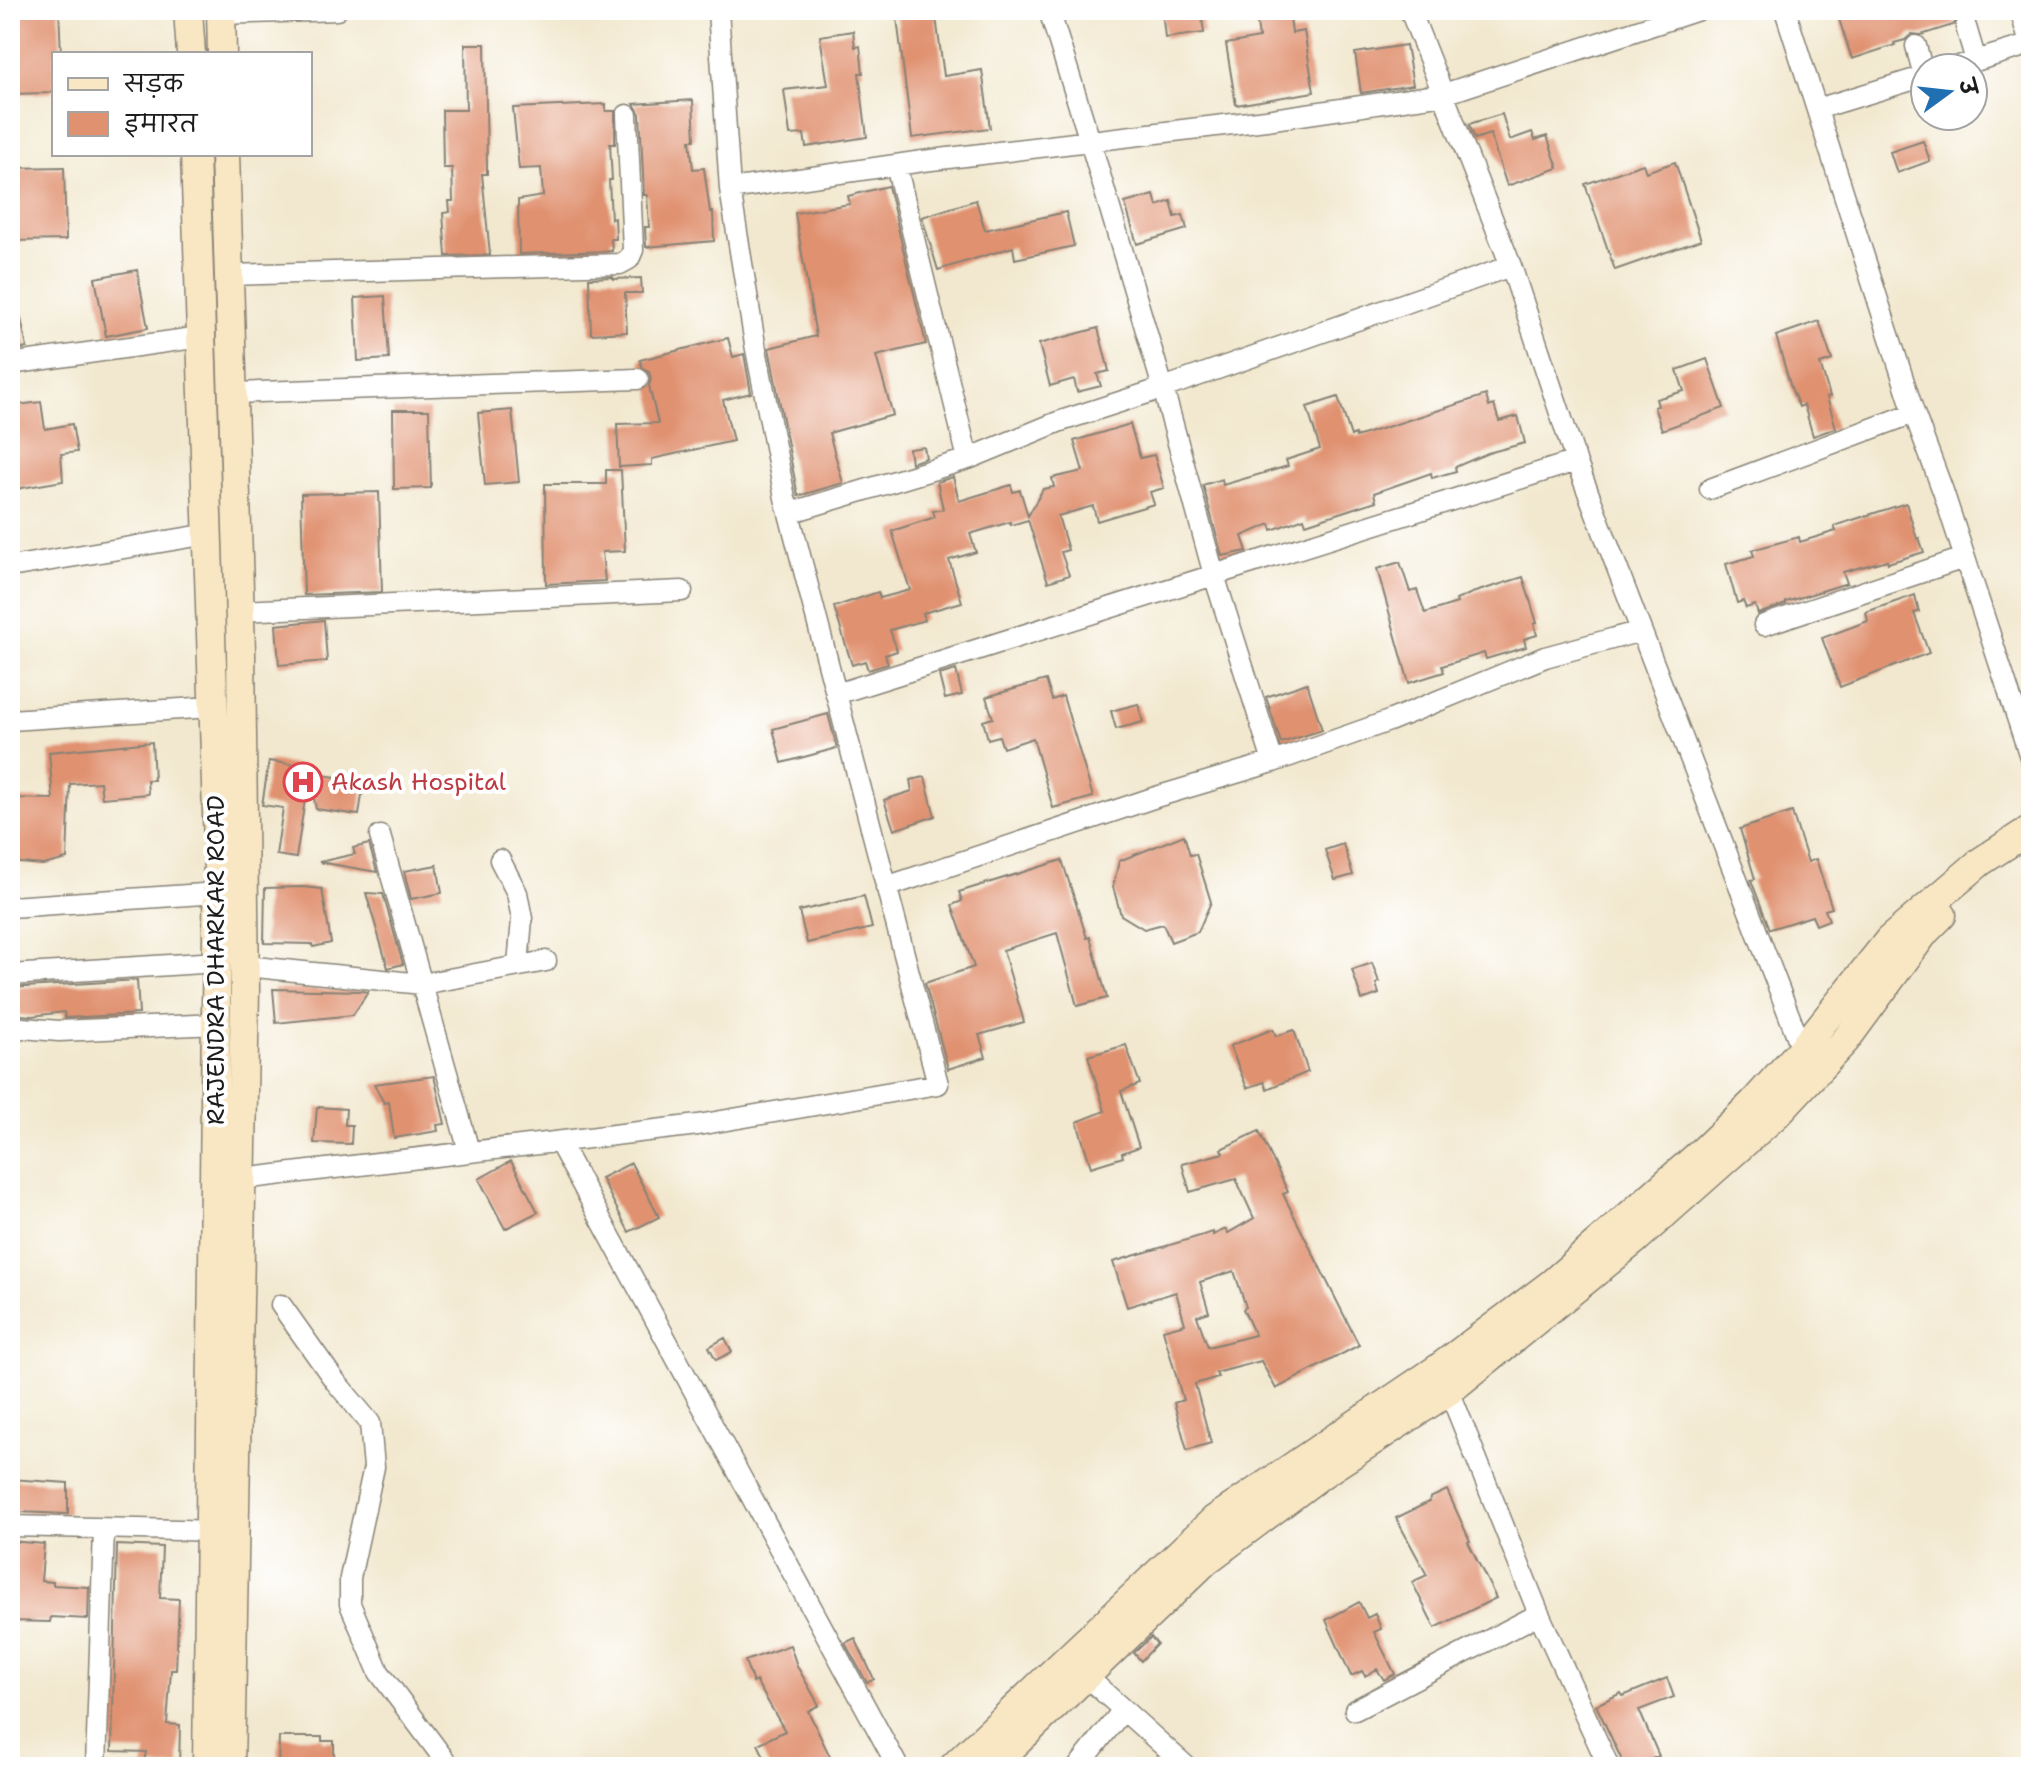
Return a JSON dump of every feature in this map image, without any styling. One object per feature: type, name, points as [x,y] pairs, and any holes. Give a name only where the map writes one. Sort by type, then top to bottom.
[{"type":"main road","points":[[188,10],[191,52]]},
{"type":"main road","points":[[221,12],[222,52]]},
{"type":"main road","name":"RAJENDRA DHARKAR ROAD","points":[[195,156],[212,707],[231,844],[218,893],[231,964],[218,1024],[229,1178]]},
{"type":"main road","name":"RAJENDRA DHARKAR ROAD","points":[[225,156],[239,611],[231,844],[224,1531],[230,1767]]},
{"type":"main road","points":[[1444,1379],[1753,1103],[1802,1049],[1889,940],[1980,862],[2031,829]]},
{"type":"main road","points":[[991,1767],[1076,1667],[1215,1519],[1305,1472],[1444,1379],[1634,1241],[1777,1114],[1845,1041],[1925,932],[1988,879],[2031,852]]},
{"type":"main road","name":"RAJENDRA DHARKAR ROAD","points":[[207,1767],[224,1531]]},
{"type":"main road","points":[[953,1767],[1076,1667]]},
{"type":"street","points":[[221,12],[337,10]]},
{"type":"street","points":[[229,1178],[698,1125],[938,1084],[789,513],[755,344],[730,189],[718,10]]},
{"type":"street","points":[[1049,10],[1163,388],[1214,575],[1273,762]]},
{"type":"street","points":[[1410,10],[1511,266],[1576,461],[1802,1049]]},
{"type":"street","points":[[730,189],[1444,94],[1650,17],[1698,10]]},
{"type":"street","points":[[1785,10],[1914,413],[1943,491],[2031,760]]},
{"type":"street","points":[[1989,57],[2030,44],[2021,13]]},
{"type":"street","points":[[1966,27],[1973,52]]},
{"type":"street","points":[[1916,46],[1918,52]]},
{"type":"street","points":[[1817,109],[1909,81]]},
{"type":"street","points":[[229,275],[620,264],[629,259],[633,250],[627,115]]},
{"type":"street","points":[[896,165],[968,459]]},
{"type":"street","points":[[789,513],[968,459],[1058,422],[1511,266]]},
{"type":"street","points":[[10,364],[201,337]]},
{"type":"street","points":[[233,393],[638,379]]},
{"type":"street","points":[[1710,489],[1914,413]]},
{"type":"street","points":[[836,694],[1576,461]]},
{"type":"street","points":[[10,567],[209,534]]},
{"type":"street","points":[[1764,625],[1964,558]]},
{"type":"street","points":[[239,611],[682,591]]},
{"type":"street","points":[[886,887],[1156,797],[1273,762],[1389,721],[1545,657],[1641,631]]},
{"type":"street","points":[[10,720],[212,707]]},
{"type":"street","points":[[380,836],[469,1151]]},
{"type":"street","points":[[500,860],[517,893],[522,919],[518,965]]},
{"type":"street","points":[[10,907],[218,893]]},
{"type":"street","points":[[10,975],[231,964],[422,984],[546,961]]},
{"type":"street","points":[[10,1027],[59,1031],[218,1024]]},
{"type":"street","points":[[559,1142],[898,1767]]},
{"type":"street","points":[[281,1305],[335,1381],[370,1423],[374,1467],[350,1578],[350,1604],[379,1672],[450,1767]]},
{"type":"street","points":[[1444,1379],[1604,1766]]},
{"type":"street","points":[[10,1526],[224,1531]]},
{"type":"street","points":[[96,1767],[104,1529]]},
{"type":"street","points":[[1355,1710],[1539,1614]]},
{"type":"street","points":[[1076,1667],[1187,1767]]},
{"type":"street","points":[[1078,1767],[1123,1710]]},
{"type":"building","points":[[10,10],[59,10],[61,52],[52,52],[52,90],[10,94]]},
{"type":"building","points":[[896,10],[935,10],[944,76],[982,70],[990,128],[912,138]]},
{"type":"building","points":[[1162,10],[1201,10],[1204,33],[1165,38]]},
{"type":"building","points":[[1255,10],[1289,10],[1292,33],[1304,31],[1314,92],[1236,105],[1226,44],[1259,38]]},
{"type":"building","points":[[1836,10],[1989,10],[1989,13],[1975,18],[1962,15],[1953,25],[1921,35],[1912,34],[1895,45],[1852,59]]},
{"type":"building","points":[[853,31],[855,47],[860,46],[863,73],[859,73],[867,137],[806,147],[804,134],[790,135],[784,90],[828,85],[820,36]]},
{"type":"building","points":[[465,44],[485,44],[487,174],[482,174],[490,255],[446,256],[443,213],[450,212],[449,201],[453,201],[452,168],[443,168],[442,110],[466,110]]},
{"type":"building","points":[[1406,45],[1413,85],[1361,93],[1355,53]]},
{"type":"building","points":[[693,100],[695,140],[690,140],[693,169],[704,168],[710,212],[713,212],[714,241],[646,247],[645,227],[649,227],[647,195],[644,195],[640,114],[634,104]]},
{"type":"building","points":[[606,104],[606,111],[615,111],[615,144],[610,144],[612,180],[609,180],[611,219],[615,218],[616,239],[611,239],[612,251],[519,254],[518,200],[543,196],[541,168],[519,169],[513,108]]},
{"type":"building","points":[[1502,114],[1510,140],[1532,132],[1535,140],[1547,136],[1558,168],[1507,186],[1490,134],[1475,139],[1469,124]]},
{"type":"building","points":[[1923,141],[1930,161],[1897,173],[1890,152]]},
{"type":"building","points":[[1675,162],[1701,240],[1615,270],[1585,184],[1643,164],[1646,172]]},
{"type":"building","points":[[64,167],[66,240],[10,241],[10,168]]},
{"type":"building","points":[[888,186],[926,344],[876,356],[893,415],[829,433],[843,483],[798,496],[769,348],[816,336],[795,213],[850,204],[848,196]]},
{"type":"building","points":[[1154,195],[1157,206],[1171,201],[1175,217],[1183,215],[1187,229],[1137,244],[1125,203]]},
{"type":"building","points":[[976,200],[985,230],[1066,212],[1074,246],[1015,259],[1013,247],[938,270],[922,217]]},
{"type":"building","points":[[137,270],[148,328],[106,336],[95,278]]},
{"type":"building","points":[[589,278],[641,278],[642,293],[625,293],[627,332],[591,334]]},
{"type":"building","points":[[385,296],[389,359],[358,361],[355,298]]},
{"type":"building","points":[[17,299],[27,348],[10,351],[10,300]]},
{"type":"building","points":[[1819,321],[1832,360],[1820,364],[1836,428],[1813,436],[1804,405],[1799,407],[1791,388],[1776,336]]},
{"type":"building","points":[[1098,328],[1109,371],[1097,374],[1101,386],[1077,392],[1074,379],[1050,386],[1039,344]]},
{"type":"building","points":[[728,338],[733,357],[744,354],[751,393],[723,400],[733,441],[652,459],[652,465],[619,467],[617,424],[658,423],[649,386],[651,378],[640,360]]},
{"type":"building","points":[[1707,359],[1724,408],[1662,430],[1654,407],[1658,406],[1656,399],[1684,391],[1677,370]]},
{"type":"building","points":[[1486,395],[1489,407],[1494,405],[1499,421],[1518,416],[1525,443],[1488,453],[1455,467],[1456,471],[1432,478],[1431,473],[1374,493],[1376,501],[1306,524],[1304,518],[1272,530],[1270,524],[1242,536],[1247,551],[1222,556],[1203,485],[1222,479],[1223,485],[1288,466],[1286,460],[1320,449],[1307,407],[1338,397],[1351,436],[1355,434],[1356,437]]},
{"type":"building","points":[[41,402],[45,429],[72,424],[77,452],[61,454],[63,481],[10,490],[10,406]]},
{"type":"building","points":[[393,410],[429,410],[431,488],[394,489]]},
{"type":"building","points":[[512,410],[519,482],[485,485],[478,413]]},
{"type":"building","points":[[1130,424],[1140,458],[1154,455],[1164,488],[1150,492],[1154,504],[1097,521],[1093,506],[1058,516],[1068,550],[1061,552],[1069,575],[1048,582],[1028,520],[970,534],[976,552],[949,560],[962,602],[923,613],[925,620],[890,630],[897,651],[885,655],[888,664],[868,670],[865,661],[852,665],[834,607],[878,592],[880,598],[910,590],[892,531],[935,517],[933,511],[943,509],[937,482],[953,477],[959,501],[1011,485],[1013,492],[1020,490],[1028,516],[1043,489],[1054,487],[1052,478],[1083,471],[1074,441]]},
{"type":"building","points":[[924,447],[926,458],[911,463],[909,449]]},
{"type":"building","points":[[606,470],[621,470],[625,551],[602,552],[605,581],[546,584],[545,484],[606,484]]},
{"type":"building","points":[[379,492],[382,592],[304,595],[301,494]]},
{"type":"building","points":[[1906,503],[1924,552],[1843,572],[1847,583],[1758,614],[1755,605],[1746,608],[1743,601],[1737,603],[1726,564],[1754,556],[1752,550],[1799,537],[1800,542],[1836,531],[1834,526]]},
{"type":"building","points":[[1400,562],[1410,592],[1417,590],[1425,613],[1457,603],[1456,600],[1472,593],[1523,577],[1537,623],[1534,624],[1537,635],[1524,639],[1526,647],[1486,659],[1484,653],[1442,666],[1444,672],[1409,683],[1377,569]]},
{"type":"building","points":[[1915,595],[1919,612],[1914,613],[1929,653],[1840,687],[1822,638],[1868,621],[1866,612]]},
{"type":"building","points":[[324,620],[327,661],[279,665],[276,625]]},
{"type":"building","points":[[956,670],[962,695],[945,699],[939,675]]},
{"type":"building","points":[[1046,680],[1052,700],[1063,696],[1093,797],[1053,808],[1033,738],[1003,748],[999,736],[988,739],[983,721],[993,718],[986,697]]},
{"type":"building","points":[[1307,683],[1322,730],[1281,743],[1266,697]]},
{"type":"building","points":[[1138,704],[1143,722],[1116,729],[1111,711]]},
{"type":"building","points":[[828,714],[837,748],[782,763],[773,729]]},
{"type":"building","points":[[152,742],[154,780],[147,780],[148,794],[102,798],[100,782],[70,784],[67,859],[43,865],[10,862],[10,798],[53,799],[49,752]]},
{"type":"building","points":[[269,761],[310,767],[296,858],[276,855],[283,808],[262,805]]},
{"type":"building","points":[[309,773],[364,781],[359,815],[316,809]]},
{"type":"building","points":[[925,777],[935,816],[894,830],[884,800],[912,791],[910,780]]},
{"type":"building","points":[[1792,812],[1808,862],[1816,859],[1832,908],[1825,910],[1829,920],[1816,925],[1812,916],[1770,929],[1751,880],[1755,879],[1740,829]]},
{"type":"building","points":[[1184,835],[1190,855],[1196,854],[1211,902],[1198,932],[1171,942],[1163,924],[1144,929],[1121,915],[1113,887],[1119,861]]},
{"type":"building","points":[[369,844],[377,872],[319,862],[355,854],[353,848]]},
{"type":"building","points":[[1343,844],[1353,875],[1335,880],[1325,850]]},
{"type":"building","points":[[1062,860],[1087,938],[1090,937],[1107,998],[1077,1006],[1057,933],[1003,950],[1024,1022],[979,1035],[986,1057],[948,1069],[925,983],[974,967],[952,905],[962,901],[959,892]]},
{"type":"building","points":[[437,865],[442,893],[411,899],[404,871]]},
{"type":"building","points":[[265,888],[322,889],[331,943],[313,947],[312,944],[264,943]]},
{"type":"building","points":[[366,893],[383,894],[403,964],[388,968]]},
{"type":"building","points":[[864,896],[872,928],[807,943],[799,911]]},
{"type":"building","points":[[1372,963],[1379,982],[1376,984],[1379,994],[1362,1000],[1352,970]]},
{"type":"building","points":[[137,980],[139,1014],[65,1018],[64,1012],[32,1016],[10,1014],[10,988]]},
{"type":"building","points":[[273,989],[368,992],[353,1015],[276,1023]]},
{"type":"building","points":[[1273,1029],[1276,1036],[1294,1030],[1308,1072],[1267,1089],[1264,1082],[1247,1088],[1230,1046]]},
{"type":"building","points":[[1126,1045],[1140,1084],[1121,1091],[1139,1147],[1122,1153],[1123,1157],[1091,1167],[1077,1122],[1105,1111],[1088,1056]]},
{"type":"building","points":[[434,1076],[445,1124],[437,1125],[438,1131],[394,1138],[389,1102],[384,1103],[374,1084]]},
{"type":"building","points":[[317,1107],[346,1109],[345,1125],[352,1125],[351,1144],[314,1143]]},
{"type":"building","points":[[1259,1131],[1288,1192],[1283,1194],[1359,1345],[1276,1389],[1261,1361],[1216,1373],[1218,1377],[1195,1384],[1211,1443],[1187,1450],[1174,1403],[1183,1400],[1163,1330],[1185,1324],[1176,1292],[1127,1307],[1113,1262],[1213,1232],[1213,1235],[1226,1229],[1228,1233],[1254,1218],[1236,1179],[1190,1192],[1182,1164],[1223,1153],[1221,1149]],"holes":[[[1234,1271],[1246,1307],[1243,1309],[1255,1335],[1208,1347],[1197,1316],[1209,1312],[1200,1282]]]},
{"type":"building","points":[[511,1161],[538,1212],[505,1229],[479,1179]]},
{"type":"building","points":[[631,1163],[659,1217],[629,1232],[601,1178]]},
{"type":"building","points":[[725,1338],[732,1352],[716,1360],[709,1347]]},
{"type":"building","points":[[10,1479],[68,1483],[68,1514],[10,1509]]},
{"type":"building","points":[[1447,1490],[1496,1598],[1435,1628],[1412,1582],[1427,1575],[1396,1518]]},
{"type":"building","points":[[10,1541],[44,1544],[41,1581],[53,1582],[53,1585],[89,1587],[88,1619],[51,1617],[50,1622],[10,1621]]},
{"type":"building","points":[[117,1545],[162,1547],[160,1598],[179,1599],[176,1670],[171,1670],[167,1724],[180,1725],[179,1767],[143,1767],[146,1752],[112,1751]]},
{"type":"building","points":[[1359,1602],[1367,1618],[1375,1614],[1381,1629],[1374,1632],[1395,1674],[1384,1680],[1377,1669],[1365,1676],[1362,1671],[1351,1676],[1326,1620]]},
{"type":"building","points":[[1151,1637],[1157,1644],[1141,1661],[1134,1653]]},
{"type":"building","points":[[855,1638],[874,1679],[867,1683],[845,1643]]},
{"type":"building","points":[[790,1645],[797,1666],[819,1705],[808,1711],[835,1767],[769,1767],[758,1744],[785,1731],[756,1681],[753,1683],[745,1661]]},
{"type":"building","points":[[1667,1678],[1674,1697],[1639,1710],[1659,1756],[1634,1767],[1625,1767],[1596,1705]]},
{"type":"building","points":[[279,1737],[322,1737],[322,1741],[334,1741],[334,1767],[278,1767]]},
{"type":"place","name":"Akash Hospital","points":[[303,782]]}]
